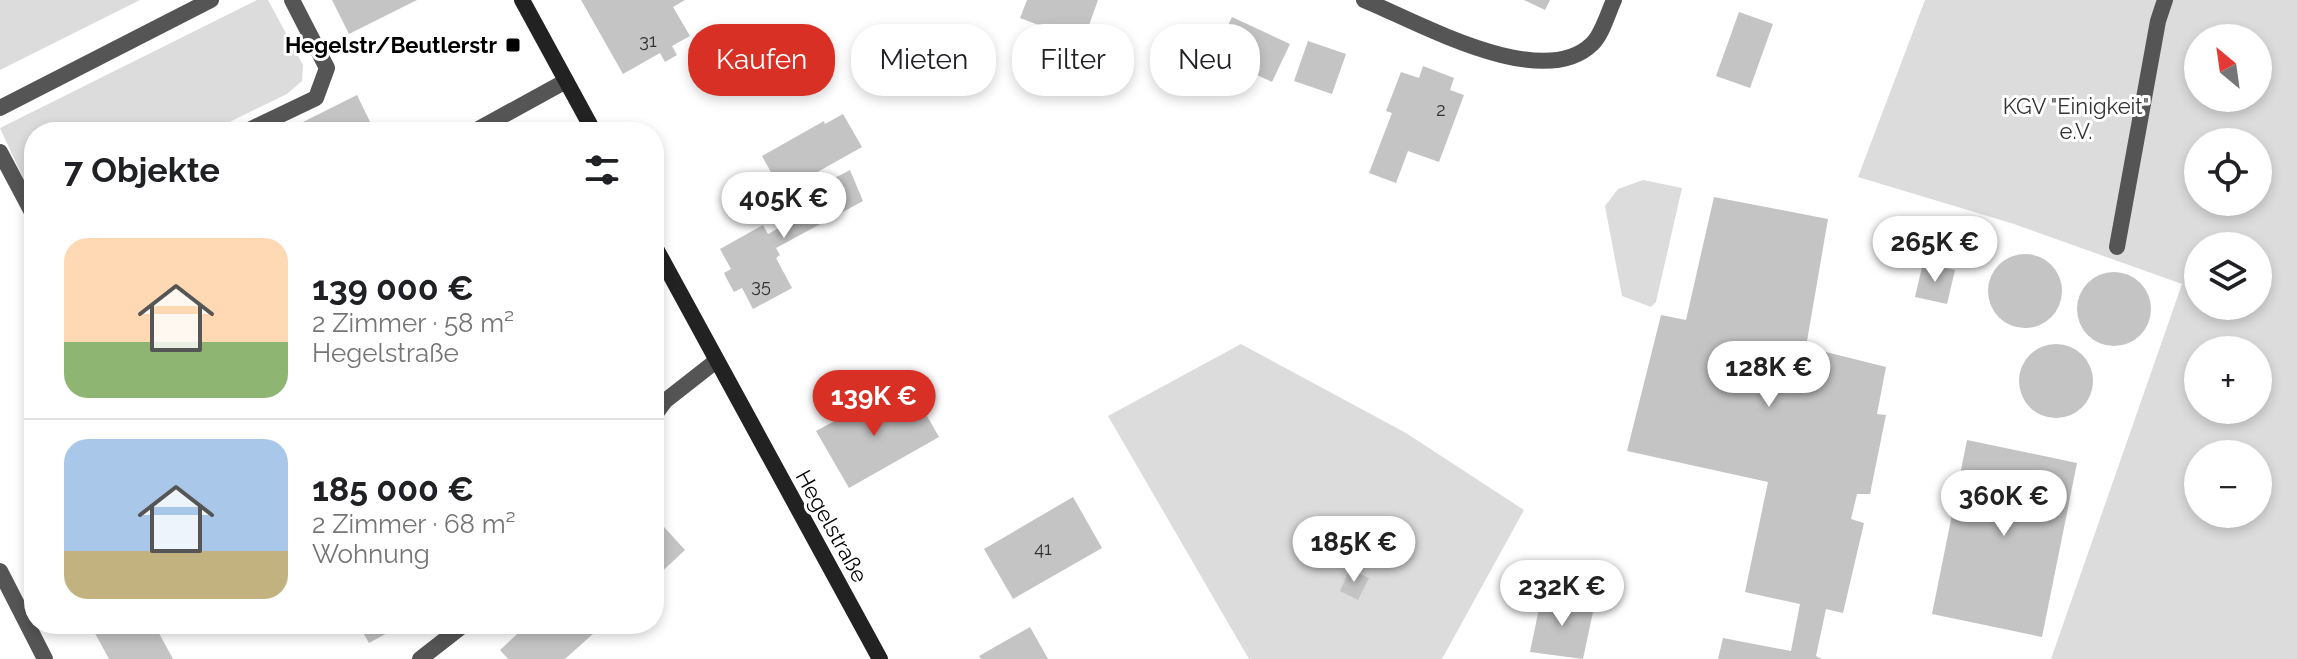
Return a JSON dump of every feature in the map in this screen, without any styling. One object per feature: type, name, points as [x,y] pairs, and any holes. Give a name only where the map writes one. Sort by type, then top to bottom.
[{"type":"street","points":[[0,108],[211,0]]},
{"type":"street","points":[[266,122],[316,98],[327,68],[292,0]]},
{"type":"street","points":[[522,0],[589,122]]},
{"type":"street","points":[[1364,0],[1489,51],[1540,63],[1568,59],[1593,44],[1614,0]]},
{"type":"street","points":[[2117,247],[2158,21],[2165,0]]},
{"type":"street","points":[[491,122],[566,81]]},
{"type":"street","points":[[0,152],[24,197]]},
{"type":"street","name":"Hegelstraße","points":[[664,264],[880,659]]},
{"type":"street","points":[[664,402],[716,361]]},
{"type":"street","points":[[0,571],[24,618]]},
{"type":"street","points":[[32,634],[45,659]]},
{"type":"street","points":[[420,659],[452,634]]},
{"type":"green space","points":[[0,0],[140,0],[0,70]]},
{"type":"green space","points":[[257,0],[268,0],[303,65],[302,81],[287,94],[230,122],[24,122],[24,180],[0,128]]},
{"type":"green space","name":"KGV \"Einigkeit\" e.V.","points":[[1925,0],[2297,0],[2297,659],[2051,659],[2182,284],[2014,224],[1858,177]]},
{"type":"green space","points":[[1643,180],[1682,188],[1656,302],[1651,307],[1622,296],[1605,206],[1618,189]]},
{"type":"green space","points":[[1241,344],[1406,433],[1524,510],[1442,659],[1249,659],[1108,416]]},
{"type":"building","points":[[332,0],[417,0],[349,34]]},
{"type":"building","points":[[581,0],[685,0],[673,7],[688,33],[688,37],[672,46],[677,55],[665,62],[660,53],[623,74]]},
{"type":"building","points":[[1027,0],[1098,0],[1089,24],[1036,24],[1020,18]]},
{"type":"building","points":[[1524,0],[1550,0],[1545,10]]},
{"type":"building","points":[[1739,12],[1773,24],[1750,88],[1716,76]]},
{"type":"building","points":[[1232,17],[1247,24],[1229,24]]},
{"type":"building","points":[[1260,30],[1290,44],[1272,82],[1260,76]]},
{"type":"building","points":[[1308,41],[1346,54],[1332,94],[1294,81]]},
{"type":"building","points":[[1423,66],[1454,78],[1450,90],[1464,95],[1439,162],[1408,151],[1396,183],[1369,173],[1392,113],[1386,111],[1401,72],[1419,78]]},
{"type":"building","points":[[357,95],[370,122],[303,122]]},
{"type":"building","points":[[843,114],[862,147],[782,192],[762,156],[824,121],[825,124]]},
{"type":"building","points":[[850,170],[863,201],[776,248],[780,255],[776,258],[792,288],[753,309],[742,288],[734,292],[729,283],[724,273],[731,269],[720,249],[763,225],[768,234],[795,219],[787,203]]},
{"type":"building","points":[[1714,197],[1828,219],[1806,347],[1886,367],[1877,414],[1886,415],[1870,494],[1857,494],[1851,519],[1864,523],[1843,613],[1826,609],[1816,656],[1822,659],[1718,659],[1723,638],[1791,651],[1800,604],[1745,592],[1768,482],[1627,451],[1661,315],[1686,320]]},
{"type":"building","points":[[2025,254],[2039,257],[2051,265],[2059,277],[2062,291],[2059,305],[2051,317],[2039,325],[2025,328],[2011,325],[1999,317],[1991,305],[1988,291],[1991,277],[1999,265],[2011,257]]},
{"type":"building","points":[[1923,263],[1955,270],[1947,304],[1915,297]]},
{"type":"building","points":[[2114,272],[2128,275],[2140,283],[2148,295],[2151,309],[2148,323],[2140,335],[2128,343],[2114,346],[2100,343],[2088,335],[2080,323],[2077,309],[2080,295],[2088,283],[2100,275]]},
{"type":"building","points":[[2056,344],[2070,347],[2082,355],[2090,367],[2093,381],[2090,395],[2082,407],[2070,415],[2056,418],[2042,415],[2030,407],[2022,395],[2019,381],[2022,367],[2030,355],[2042,347]]},
{"type":"building","points":[[870,393],[882,415],[904,402],[911,415],[923,409],[939,437],[849,488],[816,431],[855,410],[851,404]]},
{"type":"building","points":[[1967,440],[2077,463],[2042,637],[1932,614]]},
{"type":"building","points":[[1073,497],[1102,548],[1013,599],[984,549]]},
{"type":"building","points":[[664,527],[685,550],[664,570]]},
{"type":"building","points":[[1350,569],[1369,578],[1358,600],[1340,591]]},
{"type":"building","points":[[1542,594],[1594,607],[1583,659],[1530,652]]},
{"type":"building","points":[[1030,627],[1048,659],[981,659],[979,656]]},
{"type":"building","points":[[95,634],[159,634],[173,659],[109,659]]},
{"type":"building","points":[[364,634],[386,634],[369,643]]},
{"type":"building","points":[[517,634],[593,634],[565,659],[508,659],[500,650]]},
{"type":"place","name":"Hegelstr/Beutlerstr","points":[[513,45]]}]
